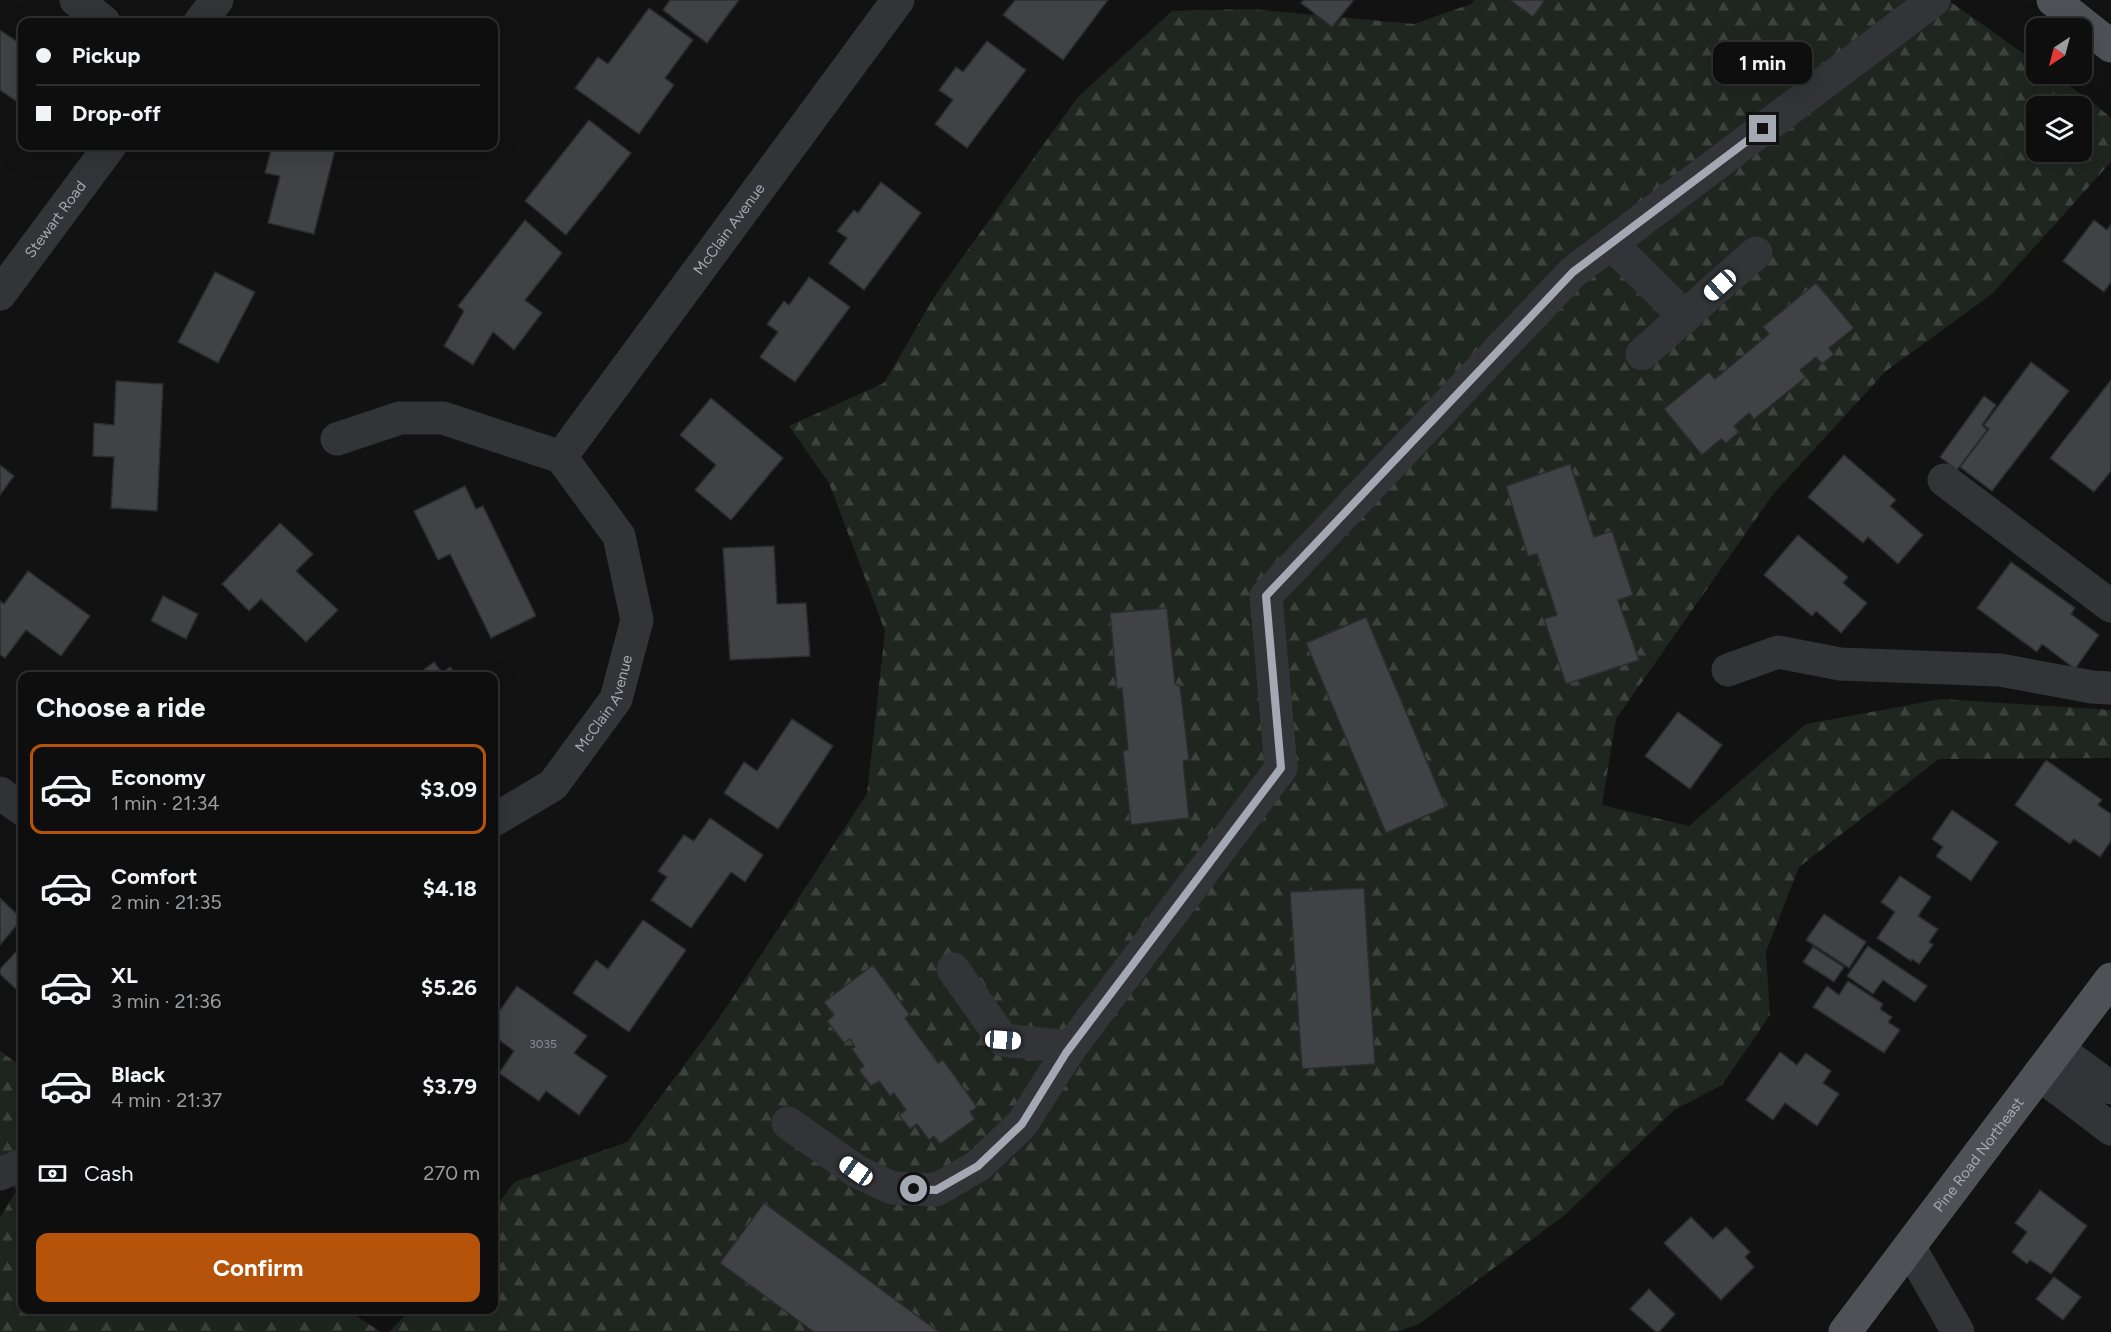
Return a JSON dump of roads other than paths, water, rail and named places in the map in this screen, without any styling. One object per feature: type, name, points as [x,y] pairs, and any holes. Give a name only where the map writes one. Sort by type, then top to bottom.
[{"type":"main road","points":[[2053,0],[2111,46]]},
{"type":"main road","name":"Pine Road Northeast","points":[[1845,1332],[2111,978]]},
{"type":"street","points":[[76,0],[99,18]]},
{"type":"street","points":[[203,18],[217,0]]},
{"type":"street","name":"McClain Avenue","points":[[498,818],[553,785],[616,699],[637,620],[620,536],[561,457],[898,0]]},
{"type":"street","points":[[788,1123],[856,1171],[892,1188],[936,1190],[978,1166],[1022,1124],[1071,1047],[1281,768],[1266,596],[1573,272],[1934,0]]},
{"type":"street","name":"Stewart Road","points":[[0,294],[107,150]]},
{"type":"street","points":[[1611,243],[1685,317]]},
{"type":"street","points":[[1642,354],[1756,252]]},
{"type":"street","points":[[337,439],[400,418],[443,418],[561,457]]},
{"type":"street","points":[[1944,480],[2111,606]]},
{"type":"street","points":[[1728,670],[1778,652],[1840,664],[2001,670],[2092,687],[2111,688]]},
{"type":"street","points":[[0,793],[18,807]]},
{"type":"street","points":[[953,969],[1003,1040],[1071,1047]]},
{"type":"street","points":[[2049,1061],[2111,1088]]},
{"type":"street","points":[[2049,1061],[2111,1129]]},
{"type":"street","points":[[0,1174],[18,1167]]},
{"type":"street","points":[[1910,1248],[1958,1332]]}]
